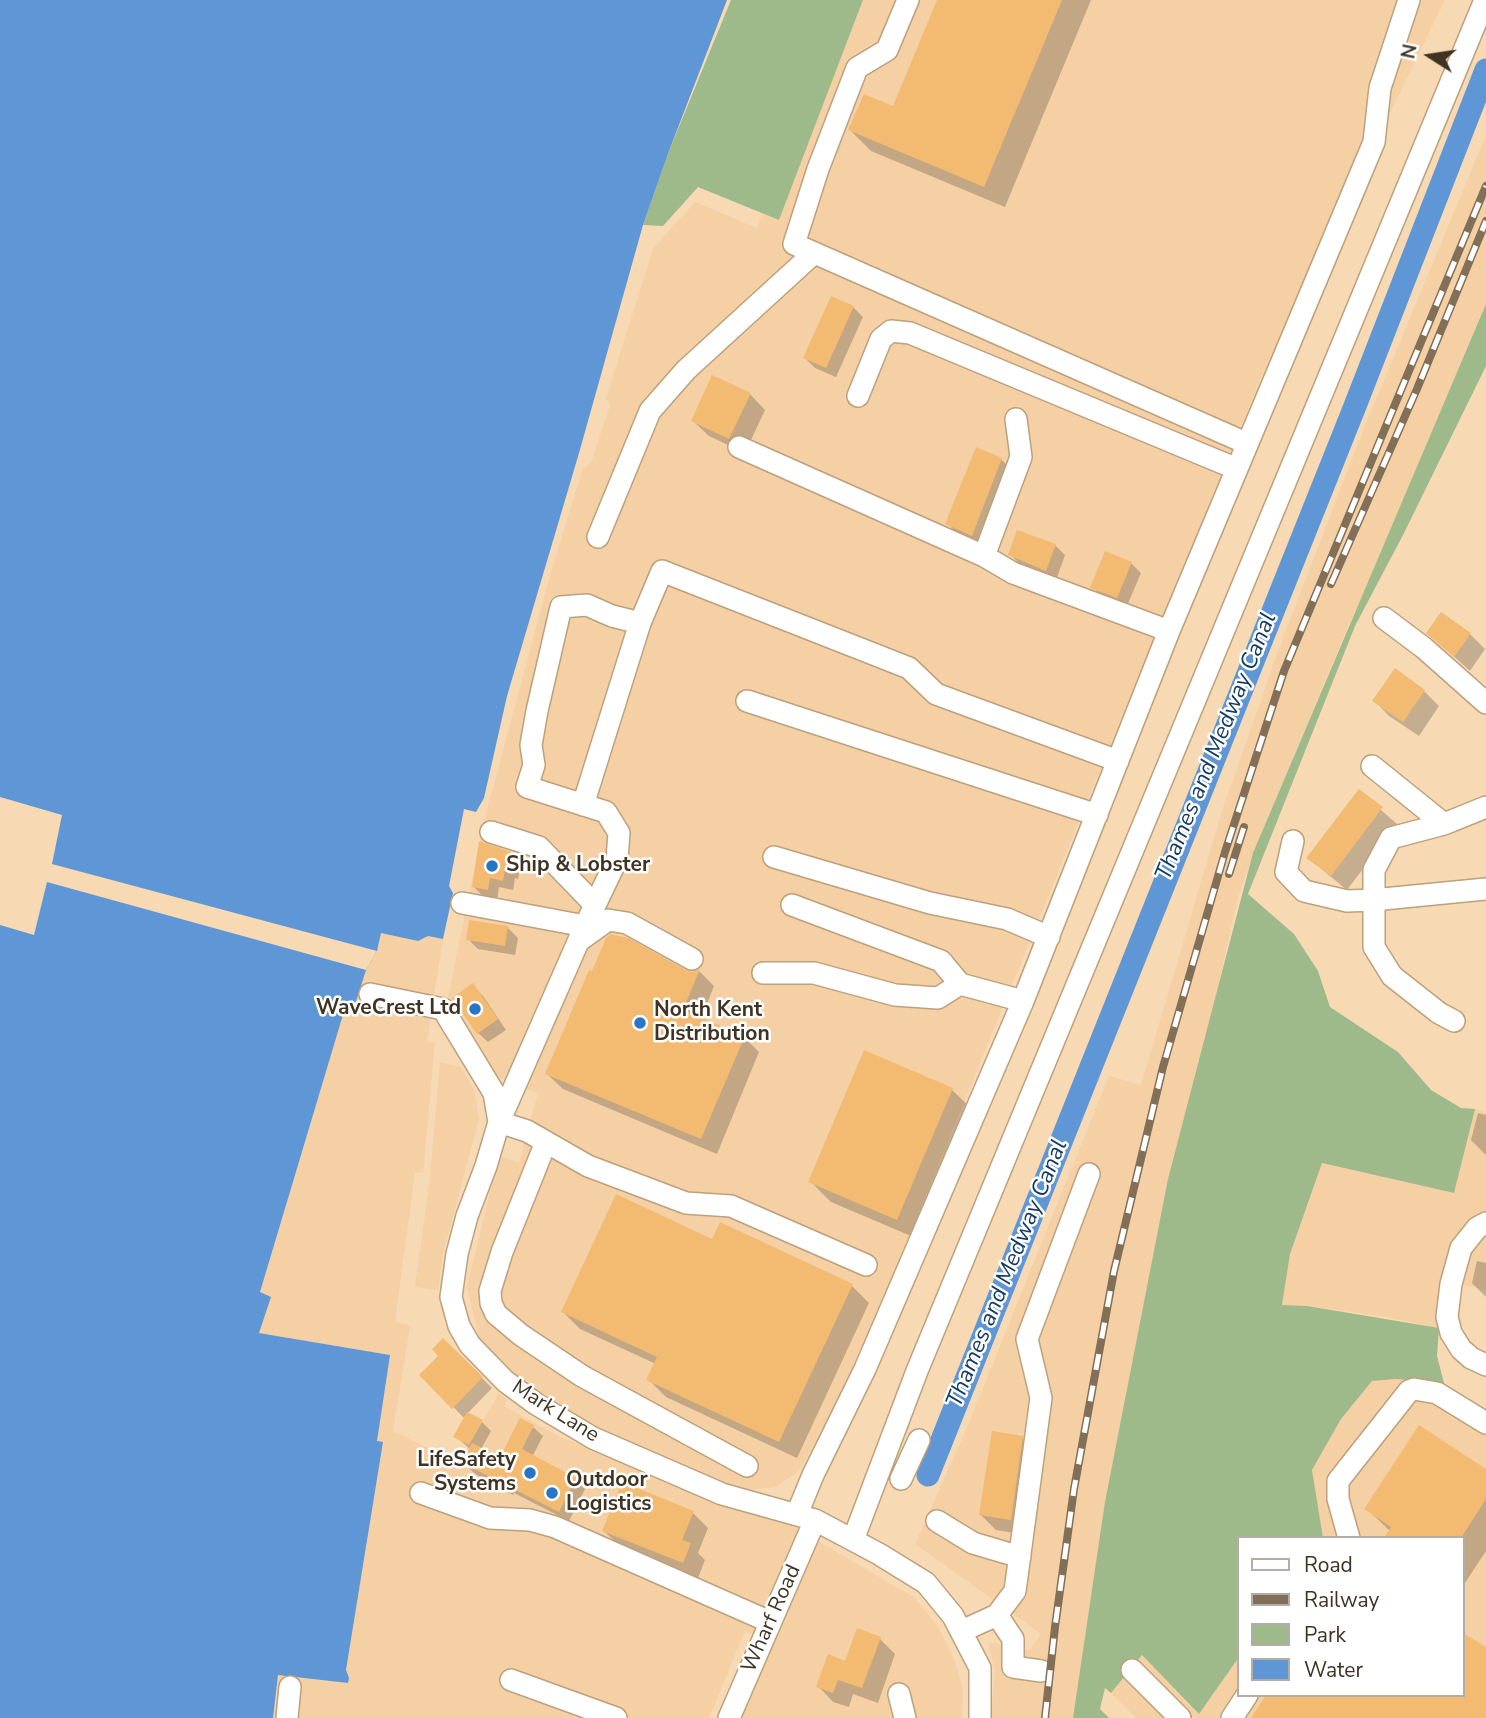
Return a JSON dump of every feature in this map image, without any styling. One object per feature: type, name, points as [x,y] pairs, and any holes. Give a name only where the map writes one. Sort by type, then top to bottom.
[{"type":"street","points":[[908,0],[887,50],[857,68],[817,169],[794,244],[1246,443]]},
{"type":"street","name":"Wharf Road","points":[[729,1718],[770,1622],[806,1517],[813,1475],[865,1369],[1023,1000],[1169,631],[1374,142],[1380,88],[1409,0]]},
{"type":"street","points":[[853,1540],[917,1371],[1486,0]]},
{"type":"street","points":[[598,537],[650,411],[685,370],[814,253]]},
{"type":"street","points":[[858,396],[881,339],[891,331],[910,333],[1237,469]]},
{"type":"street","points":[[984,556],[1021,457],[1016,419]]},
{"type":"street","points":[[739,447],[984,556],[1013,573],[1169,631]]},
{"type":"street","points":[[583,804],[640,623],[662,571],[908,668],[936,694],[1118,761]]},
{"type":"street","points":[[640,623],[612,616],[587,605],[561,607],[537,711],[531,745],[534,765],[527,788],[606,812],[620,833],[617,859],[499,1122],[527,1131],[588,1166],[686,1203],[731,1206],[866,1265]]},
{"type":"street","points":[[1384,618],[1435,657],[1486,703]]},
{"type":"street","points":[[747,701],[1097,815]]},
{"type":"street","points":[[1372,766],[1444,824]]},
{"type":"street","points":[[1454,1021],[1439,1013],[1392,976],[1374,947],[1374,870],[1391,838],[1444,824],[1486,807]]},
{"type":"street","points":[[491,832],[538,847],[595,905]]},
{"type":"street","points":[[1293,841],[1286,872],[1304,891],[1347,901],[1486,889]]},
{"type":"street","points":[[774,857],[930,903],[1007,919],[1049,937]]},
{"type":"street","points":[[462,903],[582,933],[608,920],[627,923],[692,959]]},
{"type":"street","points":[[792,905],[941,961],[960,984],[1023,1000]]},
{"type":"street","points":[[763,973],[814,972],[895,995],[938,998],[960,984]]},
{"type":"street","name":"Mark Lane","points":[[370,994],[443,1009],[494,1093],[499,1122],[467,1216],[450,1297],[459,1326],[470,1345],[515,1389],[593,1438],[722,1494],[806,1517],[853,1540],[926,1583],[947,1606],[980,1668],[980,1718]]},
{"type":"street","points":[[545,1142],[502,1252],[490,1291],[496,1314],[521,1335],[582,1376],[747,1466]]},
{"type":"street","points":[[962,1632],[997,1615],[1015,1591],[1041,1398],[1027,1339],[1088,1174]]},
{"type":"street","points":[[1486,1223],[1477,1228],[1461,1248],[1451,1284],[1447,1320],[1451,1333],[1464,1351],[1486,1365]]},
{"type":"street","points":[[1348,1536],[1338,1499],[1338,1481],[1409,1391],[1437,1392],[1486,1423]]},
{"type":"street","points":[[901,1479],[919,1440]]},
{"type":"street","points":[[421,1493],[490,1518],[530,1520],[555,1527],[770,1622]]},
{"type":"street","points":[[937,1521],[973,1543],[1020,1557]]},
{"type":"street","points":[[997,1615],[1013,1639],[1013,1667],[1041,1671]]},
{"type":"street","points":[[1132,1670],[1180,1718]]},
{"type":"street","points":[[511,1680],[616,1718]]},
{"type":"street","points":[[287,1718],[290,1687]]},
{"type":"street","points":[[899,1694],[905,1718]]},
{"type":"street","points":[[1232,1718],[1246,1697]]},
{"type":"shaded area","points":[[863,0],[1445,0],[1261,377],[907,1241],[839,1398],[800,1470],[776,1487],[737,1491],[600,1434],[529,1389],[480,1342],[467,1286],[499,1156],[519,1163],[538,1093],[492,1075],[448,998],[484,821],[552,568],[583,468],[591,463],[610,405],[606,398],[653,249],[695,202],[757,228],[762,214],[779,220]]},
{"type":"shaded area","points":[[1486,135],[1486,316],[1394,531],[1349,624],[1255,849],[1237,900],[1145,1324],[1090,1718],[991,1718],[995,1672],[988,1642],[1030,1650],[1041,1634],[915,1544],[966,1430],[1109,1076],[1141,1085],[1222,811],[1278,651],[1362,433]]},
{"type":"shaded area","points":[[381,933],[418,941],[428,936],[443,939],[427,1041],[435,1042],[423,1173],[415,1172],[395,1322],[410,1326],[393,1431],[459,1463],[499,1393],[507,1400],[504,1406],[562,1438],[794,1527],[915,1598],[939,1628],[956,1664],[963,1689],[962,1718],[738,1718],[768,1641],[745,1631],[709,1718],[273,1718],[278,1675],[348,1683],[346,1670],[383,1443],[377,1441],[389,1355],[259,1333],[271,1297],[260,1293],[345,1007],[354,1007],[366,970],[377,951]]},
{"type":"shaded area","points":[[440,1062],[461,1067],[474,1090],[479,1119],[443,1254],[438,1290],[415,1287],[430,1178]]},
{"type":"shaded area","points":[[1475,1109],[1486,1112],[1486,1290],[1441,1280],[1439,1328],[1382,1316],[1307,1306],[1282,1306],[1290,1254],[1322,1163],[1454,1193]]},
{"type":"shaded area","points":[[1396,1379],[1444,1383],[1486,1410],[1486,1718],[1136,1718],[1111,1693],[1142,1655],[1199,1714],[1238,1658],[1238,1697],[1465,1697],[1465,1536],[1323,1536],[1312,1470],[1341,1419],[1372,1381]]},
{"type":"green space","points":[[731,0],[863,0],[779,220],[698,187],[663,226],[643,225],[669,151]]},
{"type":"green space","points":[[1486,304],[1486,366],[1355,626],[1248,894],[1294,934],[1318,971],[1330,1007],[1398,1052],[1431,1090],[1461,1108],[1475,1109],[1454,1193],[1322,1163],[1290,1254],[1282,1305],[1307,1306],[1439,1328],[1437,1356],[1444,1383],[1396,1379],[1372,1381],[1341,1419],[1312,1470],[1323,1536],[1238,1536],[1238,1658],[1199,1714],[1142,1655],[1111,1693],[1105,1688],[1100,1709],[1109,1718],[1073,1718],[1105,1502],[1168,1179],[1253,853]]},
{"type":"water","points":[[0,0],[727,0],[643,225],[507,696],[484,798],[476,812],[464,809],[449,886],[453,893],[443,939],[428,936],[418,941],[381,933],[377,951],[366,970],[354,1008],[345,1008],[260,1292],[271,1297],[259,1333],[390,1355],[377,1441],[383,1442],[346,1670],[348,1683],[278,1675],[273,1718],[0,1718]]},
{"type":"pier","points":[[0,797],[62,815],[52,864],[377,951],[366,970],[47,882],[34,935],[0,925]]},
{"type":"building","points":[[937,0],[1062,0],[984,187],[848,130],[864,94],[893,106]]},
{"type":"building","points":[[831,296],[854,306],[826,368],[803,358]]},
{"type":"building","points":[[712,375],[751,393],[729,439],[691,421]]},
{"type":"building","points":[[976,447],[1002,458],[972,536],[945,524]]},
{"type":"building","points":[[1017,530],[1056,544],[1046,571],[1008,555]]},
{"type":"building","points":[[1105,551],[1132,562],[1117,598],[1090,588]]},
{"type":"building","points":[[1441,612],[1471,633],[1454,657],[1426,633]]},
{"type":"building","points":[[1395,668],[1425,690],[1403,722],[1372,701]]},
{"type":"building","points":[[1359,789],[1383,807],[1331,876],[1306,858]]},
{"type":"building","name":"Ship & Lobster","points":[[479,841],[511,852],[503,881],[490,878],[488,890],[472,887]]},
{"type":"building","points":[[469,920],[508,926],[505,946],[466,940]]},
{"type":"building","name":"North Kent Distribution","points":[[611,934],[628,938],[686,970],[693,972],[700,969],[683,1010],[745,1036],[701,1139],[545,1074],[589,970],[592,971],[606,938]]},
{"type":"building","name":"WaveCrest Ltd","points":[[473,983],[498,1019],[477,1034],[452,998]]},
{"type":"building","points":[[864,1050],[953,1088],[897,1220],[808,1182]]},
{"type":"building","points":[[616,1194],[712,1239],[720,1222],[853,1284],[779,1442],[646,1380],[657,1357],[561,1312]]},
{"type":"building","points":[[443,1338],[483,1377],[452,1409],[419,1375],[438,1356],[432,1349]]},
{"type":"building","points":[[467,1412],[483,1420],[469,1445],[453,1437]]},
{"type":"building","points":[[520,1418],[534,1425],[522,1449],[576,1478],[559,1512],[489,1479],[490,1477],[462,1463],[472,1443],[500,1457]]},
{"type":"building","points":[[1419,1425],[1486,1469],[1486,1499],[1462,1536],[1385,1536],[1391,1527],[1364,1509]]},
{"type":"building","points":[[992,1431],[1023,1436],[1011,1520],[979,1515]]},
{"type":"building","points":[[622,1482],[694,1511],[682,1540],[691,1543],[683,1563],[602,1531]]},
{"type":"building","points":[[857,1628],[881,1637],[862,1688],[838,1680],[833,1693],[816,1687],[828,1654],[845,1661]]},
{"type":"building","points":[[1465,1634],[1486,1647],[1486,1718],[1251,1718],[1265,1697],[1465,1697]]},
{"type":"waterway","name":"Thames and Medway Canal","points":[[928,1475],[1355,406],[1486,70]]},
{"type":"railway","points":[[1045,1718],[1074,1489],[1114,1271],[1163,1067],[1225,852],[1284,671],[1486,186]]},
{"type":"railway","points":[[1331,584],[1417,389],[1486,221]]},
{"type":"railway","points":[[1229,874],[1244,827]]},
{"type":"place","name":"Ship & Lobster","points":[[492,866]]},
{"type":"place","name":"WaveCrest Ltd","points":[[475,1009]]},
{"type":"place","name":"North Kent Distribution","points":[[640,1023]]},
{"type":"place","name":"LifeSafety Systems","points":[[530,1473]]},
{"type":"place","name":"Outdoor Logistics","points":[[552,1493]]}]
